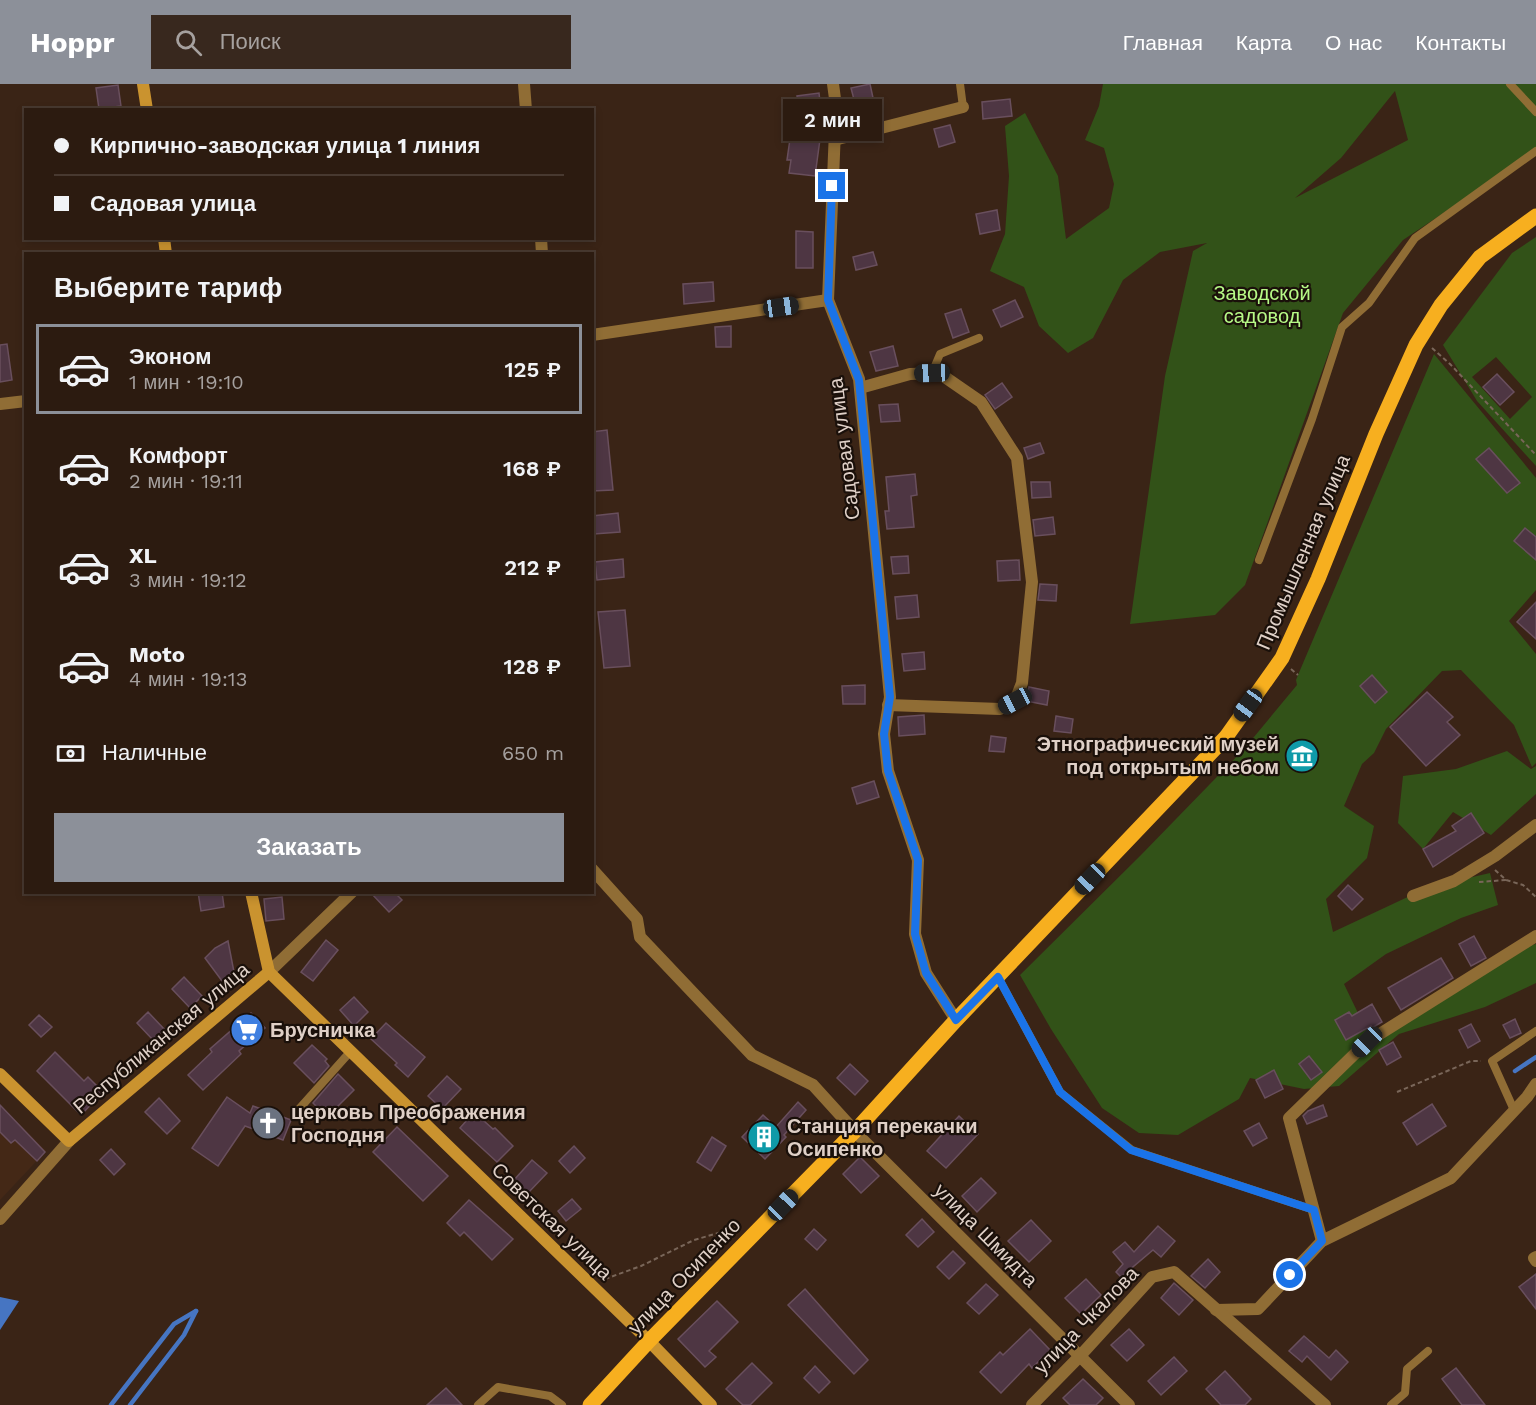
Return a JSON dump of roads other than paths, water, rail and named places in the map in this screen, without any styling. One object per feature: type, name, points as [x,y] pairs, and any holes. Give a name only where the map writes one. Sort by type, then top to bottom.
[{"type":"main road","name":"Промышленная улица","points":[[956,1020],[1226,737],[1282,658],[1318,579],[1376,434],[1421,338],[1441,305],[1480,257],[1536,216]]},
{"type":"main road","name":"улица Осипенко","points":[[590,1405],[649,1341],[855,1131],[956,1020]]},
{"type":"street","points":[[143,84],[147,108]]},
{"type":"street","points":[[524,84],[526,108]]},
{"type":"street","name":"Садовая улица","points":[[833,84],[836,106],[828,300],[859,380],[890,697],[884,734],[888,771],[918,860],[915,934],[926,973],[956,1020]]},
{"type":"street","points":[[834,140],[963,107]]},
{"type":"street","points":[[594,335],[828,300]]},
{"type":"street","points":[[860,388],[910,374],[939,373],[981,402],[1017,458],[1032,582],[1022,683],[1015,701],[1000,709],[888,705]]},
{"type":"street","points":[[0,404],[24,401]]},
{"type":"street","points":[[1413,896],[1454,881],[1495,856],[1536,825]]},
{"type":"street","name":"улица Шмидта","points":[[594,871],[637,919],[640,937],[752,1055],[813,1085],[855,1131],[1129,1405]]},
{"type":"street","points":[[251,894],[269,972]]},
{"type":"street","name":"Республиканская улица","points":[[0,1219],[69,1141],[269,972],[350,894]]},
{"type":"street","points":[[1322,1241],[1289,1118],[1367,1042],[1536,936]]},
{"type":"street","name":"Советская улица","points":[[269,972],[649,1341],[711,1405]]},
{"type":"street","points":[[0,1074],[69,1141]]},
{"type":"street","points":[[1216,1310],[1258,1309],[1322,1241],[1451,1178],[1536,1084]]},
{"type":"street","name":"улица Чкалова","points":[[1032,1405],[1152,1277],[1174,1272],[1216,1310]]},
{"type":"street","points":[[1216,1310],[1325,1405]]},
{"type":"lane","points":[[960,84],[963,107]]},
{"type":"lane","points":[[1510,84],[1536,112]]},
{"type":"lane","points":[[1259,560],[1312,419],[1342,327],[1369,303],[1415,238],[1536,151]]},
{"type":"lane","points":[[932,373],[940,354],[979,339]]},
{"type":"lane","points":[[998,977],[1060,1092],[1131,1150],[1314,1210]]},
{"type":"lane","points":[[1514,1110],[1492,1061],[1536,1031]]},
{"type":"lane","points":[[299,1109],[350,1052]]},
{"type":"lane","points":[[1391,1405],[1405,1393],[1407,1369],[1428,1351]]},
{"type":"lane","points":[[478,1405],[498,1387],[550,1396],[562,1405]]},
{"type":"water","points":[[0,1297],[19,1301],[0,1330]]},
{"type":"waterway","points":[[1515,1071],[1536,1057]]},
{"type":"waterway","points":[[111,1405],[174,1324],[196,1311]]},
{"type":"waterway","points":[[130,1405],[184,1335],[196,1311]]},
{"type":"place","name":"Этнографический музей под открытым небом","points":[[1302,756]]},
{"type":"place","name":"Брусничка","points":[[247,1030]]},
{"type":"place","name":"церковь Преображения Господня","points":[[268,1123]]},
{"type":"place","name":"Станция перекачки Осипенко","points":[[764,1137]]},
{"type":"park label","name":"Заводской садовод","points":[[1262,304]]}]
